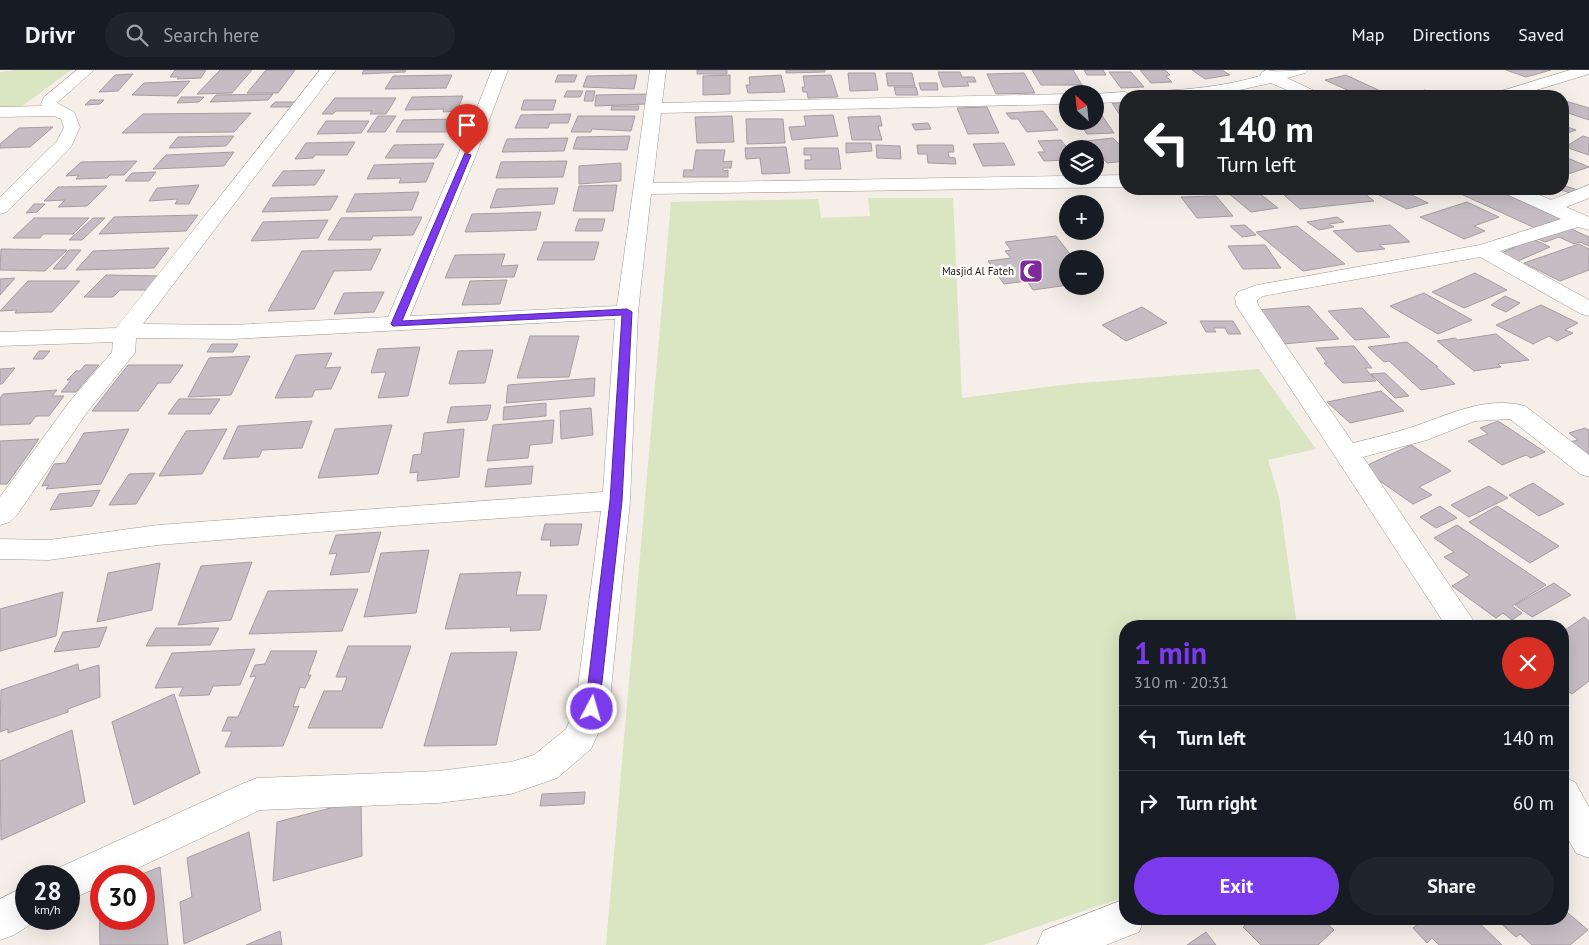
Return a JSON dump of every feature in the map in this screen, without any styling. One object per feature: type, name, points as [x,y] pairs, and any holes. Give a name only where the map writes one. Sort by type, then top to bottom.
[{"type":"street","points":[[0,208],[65,142],[72,127],[68,116],[57,111],[49,104],[50,100],[86,70]]},
{"type":"street","points":[[0,515],[7,508],[80,406],[123,353],[124,333],[328,70]]},
{"type":"street","points":[[396,324],[467,155],[500,70]]},
{"type":"street","points":[[80,877],[257,794],[438,787],[511,778],[545,767],[579,739],[592,709],[616,501],[627,312],[658,70]]},
{"type":"street","points":[[1256,70],[1300,90]]},
{"type":"street","points":[[1221,90],[1300,70]]},
{"type":"street","points":[[1521,90],[1586,70]]},
{"type":"street","points":[[1104,98],[1119,97]]},
{"type":"street","points":[[653,108],[1059,99]]},
{"type":"street","points":[[0,112],[57,111]]},
{"type":"street","points":[[643,189],[1119,181]]},
{"type":"street","points":[[1550,207],[1589,191]]},
{"type":"street","points":[[1524,195],[1584,222]]},
{"type":"street","points":[[1458,620],[1348,453],[1247,305],[1246,298],[1258,291],[1483,250],[1584,222]]},
{"type":"street","points":[[1483,250],[1589,309]]},
{"type":"street","points":[[0,339],[124,333],[232,332],[627,312]]},
{"type":"street","points":[[1348,453],[1418,434],[1470,414],[1491,410],[1516,411],[1589,468]]},
{"type":"street","points":[[0,549],[49,550],[158,535],[406,514],[616,501]]},
{"type":"street","points":[[1569,805],[1589,840]]},
{"type":"street","points":[[0,920],[15,911]]},
{"type":"street","points":[[1057,945],[1119,920]]},
{"type":"green space","points":[[16,70],[71,70],[21,107],[0,108],[0,72]]},
{"type":"green space","points":[[868,198],[953,198],[962,398],[1069,384],[1259,369],[1316,449],[1268,460],[1279,497],[1296,620],[1119,620],[1119,899],[983,945],[606,945],[671,202],[818,199],[821,218],[870,216]]},
{"type":"building","points":[[175,70],[206,70],[201,78],[177,79],[179,77],[170,77]]},
{"type":"building","points":[[220,70],[252,70],[232,93],[197,94]]},
{"type":"building","points":[[266,70],[295,70],[278,93],[247,93]]},
{"type":"building","points":[[364,70],[406,70],[405,72],[362,74]]},
{"type":"building","points":[[697,70],[727,70],[727,74],[697,74]]},
{"type":"building","points":[[786,70],[825,70],[825,72],[786,73]]},
{"type":"building","points":[[1032,70],[1073,70],[1082,85],[1059,85],[1041,85]]},
{"type":"building","points":[[1084,70],[1103,70],[1106,75],[1087,75]]},
{"type":"building","points":[[1140,70],[1165,70],[1170,75],[1166,76],[1172,82],[1151,83]]},
{"type":"building","points":[[1192,70],[1222,70],[1230,75],[1205,79]]},
{"type":"building","points":[[1506,70],[1551,70],[1526,77]]},
{"type":"building","points":[[938,72],[960,72],[962,77],[974,77],[976,82],[967,82],[969,86],[943,87]]},
{"type":"building","points":[[1109,72],[1131,72],[1144,87],[1121,88]]},
{"type":"building","points":[[848,73],[875,73],[878,90],[850,91]]},
{"type":"building","points":[[886,73],[912,73],[915,86],[888,86]]},
{"type":"building","points":[[1024,73],[1035,93],[996,94],[987,74]]},
{"type":"building","points":[[133,74],[118,91],[99,92],[115,75]]},
{"type":"building","points":[[452,75],[446,88],[385,89],[393,76]]},
{"type":"building","points":[[558,75],[577,75],[574,82],[555,82]]},
{"type":"building","points":[[637,75],[634,89],[583,87],[587,76]]},
{"type":"building","points":[[730,75],[730,94],[703,95],[703,76]]},
{"type":"building","points":[[781,75],[785,92],[748,93],[746,85],[750,85],[749,77]]},
{"type":"building","points":[[831,75],[838,97],[808,98],[807,92],[803,92],[802,87],[805,87],[803,76]]},
{"type":"building","points":[[1346,75],[1378,90],[1347,90],[1325,80]]},
{"type":"building","points":[[190,81],[177,96],[132,95],[144,83]]},
{"type":"building","points":[[919,83],[937,83],[938,90],[921,90]]},
{"type":"building","points":[[894,87],[916,87],[918,95],[896,95]]},
{"type":"building","points":[[567,91],[583,91],[580,97],[564,97]]},
{"type":"building","points":[[586,91],[595,91],[593,101],[584,101]]},
{"type":"building","points":[[273,94],[268,100],[210,102],[216,95]]},
{"type":"building","points":[[648,94],[647,104],[595,106],[596,95]]},
{"type":"building","points":[[463,96],[457,111],[443,112],[444,109],[405,110],[412,97]]},
{"type":"building","points":[[181,97],[204,97],[199,102],[177,103]]},
{"type":"building","points":[[335,98],[396,98],[386,114],[370,114],[372,111],[336,111],[333,114],[322,114]]},
{"type":"building","points":[[90,100],[104,100],[100,104],[85,105]]},
{"type":"building","points":[[524,100],[556,100],[553,110],[521,110]]},
{"type":"building","points":[[275,102],[297,102],[293,107],[270,107]]},
{"type":"building","points":[[1569,102],[1589,108],[1589,120],[1569,113]]},
{"type":"building","points":[[1112,103],[1119,103],[1119,114]]},
{"type":"building","points":[[612,106],[639,106],[638,110],[611,110]]},
{"type":"building","points":[[987,107],[999,133],[968,134],[957,108]]},
{"type":"building","points":[[1043,111],[1058,130],[1027,132],[1018,119],[1011,119],[1006,113]]},
{"type":"building","points":[[251,113],[234,132],[122,133],[143,114]]},
{"type":"building","points":[[571,114],[568,123],[550,123],[548,128],[515,128],[521,115]]},
{"type":"building","points":[[833,115],[838,136],[792,140],[789,127],[806,126],[804,116]]},
{"type":"building","points":[[378,116],[396,116],[385,132],[367,132]]},
{"type":"building","points":[[578,116],[635,116],[631,131],[592,129],[591,132],[571,132]]},
{"type":"building","points":[[732,116],[734,142],[697,143],[695,117]]},
{"type":"building","points":[[880,116],[882,126],[878,126],[882,140],[852,140],[848,117]]},
{"type":"building","points":[[1104,118],[1114,133],[1087,134],[1084,130],[1104,130]]},
{"type":"building","points":[[454,119],[448,132],[396,132],[403,120]]},
{"type":"building","points":[[746,119],[783,119],[785,143],[747,144]]},
{"type":"building","points":[[326,121],[369,121],[361,133],[317,134]]},
{"type":"building","points":[[928,123],[931,129],[915,130],[912,124]]},
{"type":"building","points":[[53,127],[30,147],[0,148],[0,144],[19,128]]},
{"type":"building","points":[[1569,128],[1576,130],[1569,132]]},
{"type":"building","points":[[234,136],[226,146],[169,148],[178,137]]},
{"type":"building","points":[[630,136],[627,150],[573,149],[577,137]]},
{"type":"building","points":[[1583,136],[1589,138],[1589,155],[1569,148],[1569,145]]},
{"type":"building","points":[[568,138],[564,151],[502,152],[507,139]]},
{"type":"building","points":[[1113,138],[1119,144],[1119,162],[1107,163],[1104,160],[1104,140],[1095,140]]},
{"type":"building","points":[[1059,140],[1059,160],[1044,161],[1038,152],[1045,152],[1038,141]]},
{"type":"building","points":[[355,142],[347,155],[315,155],[313,158],[295,159],[306,143]]},
{"type":"building","points":[[846,143],[871,143],[872,151],[846,153]]},
{"type":"building","points":[[1004,143],[1015,165],[983,166],[973,144]]},
{"type":"building","points":[[444,144],[436,158],[385,158],[394,145]]},
{"type":"building","points":[[876,145],[900,146],[901,159],[877,158]]},
{"type":"building","points":[[917,145],[953,145],[954,152],[948,152],[949,157],[955,158],[956,164],[928,163],[927,154],[918,154]]},
{"type":"building","points":[[786,147],[790,173],[762,174],[760,158],[746,159],[745,148]]},
{"type":"building","points":[[804,148],[838,148],[841,169],[805,169],[805,160],[811,160],[811,155],[804,155]]},
{"type":"building","points":[[696,150],[725,150],[723,162],[732,161],[731,168],[723,168],[723,171],[728,170],[728,177],[683,177],[684,170],[693,170]]},
{"type":"building","points":[[234,152],[224,166],[153,169],[166,155]]},
{"type":"building","points":[[1570,159],[1589,167],[1569,174]]},
{"type":"building","points":[[137,161],[124,175],[110,175],[107,178],[76,179],[79,175],[66,176],[81,162]]},
{"type":"building","points":[[567,161],[563,177],[496,178],[501,162]]},
{"type":"building","points":[[434,163],[426,182],[399,183],[401,178],[367,179],[374,165]]},
{"type":"building","points":[[621,163],[621,181],[579,184],[579,166]]},
{"type":"building","points":[[325,170],[315,185],[272,186],[283,171]]},
{"type":"building","points":[[156,172],[149,181],[125,181],[132,173]]},
{"type":"building","points":[[199,185],[189,204],[175,204],[178,199],[149,201],[157,188]]},
{"type":"building","points":[[617,185],[613,211],[573,211],[579,186]]},
{"type":"building","points":[[107,186],[87,206],[58,207],[65,200],[44,201],[58,187]]},
{"type":"building","points":[[1569,187],[1581,191],[1575,195],[1569,193]]},
{"type":"building","points":[[558,188],[554,204],[490,208],[497,189]]},
{"type":"building","points":[[419,192],[412,210],[346,212],[355,194]]},
{"type":"building","points":[[1230,195],[1262,195],[1278,208],[1251,212]]},
{"type":"building","points":[[1284,195],[1366,195],[1374,201],[1300,209]]},
{"type":"building","points":[[1379,195],[1412,195],[1428,203],[1407,209]]},
{"type":"building","points":[[1463,195],[1508,195],[1561,219],[1535,228]]},
{"type":"building","points":[[338,196],[330,210],[262,212],[271,198]]},
{"type":"building","points":[[1216,196],[1233,216],[1197,218],[1181,197]]},
{"type":"building","points":[[1467,202],[1499,217],[1474,226],[1485,231],[1464,239],[1420,217]]},
{"type":"building","points":[[34,204],[45,204],[37,212],[26,213]]},
{"type":"building","points":[[541,212],[536,230],[465,232],[472,214]]},
{"type":"building","points":[[198,215],[186,231],[99,234],[114,217]]},
{"type":"building","points":[[422,217],[413,235],[373,236],[371,240],[328,240],[341,218]]},
{"type":"building","points":[[1337,217],[1344,222],[1329,224],[1334,227],[1319,230],[1307,222]]},
{"type":"building","points":[[34,218],[89,218],[73,234],[43,234],[40,238],[13,238]]},
{"type":"building","points":[[93,218],[105,218],[82,240],[69,240]]},
{"type":"building","points":[[579,219],[605,219],[602,231],[575,231]]},
{"type":"building","points":[[328,220],[318,238],[251,241],[263,222]]},
{"type":"building","points":[[1245,225],[1256,235],[1242,237],[1230,226]]},
{"type":"building","points":[[1390,225],[1410,242],[1379,245],[1385,249],[1357,252],[1333,231]]},
{"type":"building","points":[[1297,226],[1345,264],[1303,271],[1256,232]]},
{"type":"building","points":[[1567,227],[1589,237],[1589,246],[1580,242],[1574,244],[1559,237],[1545,242],[1536,238]]},
{"type":"building","name":"Masjid Al Fateh","points":[[1056,236],[1067,250],[1059,250],[1059,286],[1033,290],[1027,281],[1004,284],[988,261],[1011,258],[1005,251],[1011,250],[1005,242]]},
{"type":"building","points":[[1533,239],[1550,247],[1518,261],[1501,253]]},
{"type":"building","points":[[544,242],[599,242],[594,260],[537,260]]},
{"type":"building","points":[[1579,244],[1589,249],[1589,270],[1560,281],[1524,263]]},
{"type":"building","points":[[1265,245],[1281,268],[1243,269],[1228,246]]},
{"type":"building","points":[[169,248],[154,268],[76,270],[93,251]]},
{"type":"building","points":[[1,249],[67,250],[45,271],[0,270]]},
{"type":"building","points":[[381,249],[371,270],[334,271],[314,309],[268,311],[302,251]]},
{"type":"building","points":[[69,250],[81,250],[65,269],[53,269]]},
{"type":"building","points":[[505,254],[501,266],[518,265],[514,277],[445,278],[455,255]]},
{"type":"building","points":[[1475,273],[1507,290],[1464,308],[1432,292]]},
{"type":"building","points":[[106,275],[163,276],[150,290],[120,290],[113,297],[84,297]]},
{"type":"building","points":[[15,278],[0,295],[0,279]]},
{"type":"building","points":[[507,280],[500,304],[462,305],[470,281]]},
{"type":"building","points":[[28,281],[80,281],[52,312],[15,313],[17,310],[0,311]]},
{"type":"building","points":[[384,292],[374,312],[334,314],[344,293]]},
{"type":"building","points":[[1424,293],[1472,320],[1438,334],[1390,306]]},
{"type":"building","points":[[1505,296],[1520,303],[1506,312],[1491,305]]},
{"type":"building","points":[[1541,305],[1578,323],[1565,330],[1573,333],[1557,341],[1549,336],[1533,344],[1496,325]]},
{"type":"building","points":[[1309,306],[1339,339],[1283,344],[1255,310]]},
{"type":"building","points":[[1142,307],[1167,323],[1126,341],[1102,325]]},
{"type":"building","points":[[1362,308],[1390,337],[1355,340],[1328,311]]},
{"type":"building","points":[[1200,321],[1233,321],[1241,334],[1228,334],[1225,328],[1213,328],[1216,332],[1206,332]]},
{"type":"building","points":[[1496,334],[1529,360],[1498,364],[1501,367],[1474,371],[1437,341],[1455,338],[1458,340]]},
{"type":"building","points":[[530,336],[579,336],[569,377],[517,378]]},
{"type":"building","points":[[1407,342],[1438,367],[1436,367],[1455,384],[1421,390],[1389,361],[1384,362],[1368,347]]},
{"type":"building","points":[[212,344],[238,344],[233,352],[207,352]]},
{"type":"building","points":[[1354,346],[1372,368],[1365,368],[1376,381],[1343,383],[1324,363],[1327,363],[1316,348]]},
{"type":"building","points":[[420,347],[408,396],[378,398],[386,372],[371,373],[378,349]]},
{"type":"building","points":[[493,350],[485,383],[449,384],[458,351]]},
{"type":"building","points":[[39,351],[50,351],[43,359],[33,359]]},
{"type":"building","points":[[332,353],[325,368],[341,367],[331,389],[315,390],[312,397],[275,398],[296,355]]},
{"type":"building","points":[[250,356],[231,395],[188,397],[209,358]]},
{"type":"building","points":[[85,365],[99,365],[76,392],[61,392],[71,380],[67,380]]},
{"type":"building","points":[[128,365],[183,365],[170,383],[158,383],[138,411],[92,411]]},
{"type":"building","points":[[15,368],[2,384],[0,384],[0,369]]},
{"type":"building","points":[[1385,373],[1409,396],[1395,398],[1371,374]]},
{"type":"building","points":[[595,378],[594,396],[506,403],[508,385]]},
{"type":"building","points":[[57,390],[52,396],[64,396],[49,416],[36,416],[30,424],[0,425],[0,398],[3,394]]},
{"type":"building","points":[[1381,391],[1404,411],[1350,423],[1327,402]]},
{"type":"building","points":[[179,399],[220,399],[210,414],[168,414]]},
{"type":"building","points":[[546,403],[546,416],[503,420],[504,407]]},
{"type":"building","points":[[491,405],[487,420],[447,423],[451,407]]},
{"type":"building","points":[[591,408],[593,435],[561,439],[560,411]]},
{"type":"building","points":[[554,420],[552,443],[530,445],[528,458],[487,461],[493,425]]},
{"type":"building","points":[[312,421],[302,448],[262,450],[259,457],[223,459],[238,426]]},
{"type":"building","points":[[1498,421],[1545,452],[1531,458],[1526,455],[1502,465],[1468,441],[1488,434],[1480,428]]},
{"type":"building","points":[[392,425],[378,474],[318,478],[335,429]]},
{"type":"building","points":[[1585,428],[1589,430],[1589,456],[1569,442],[1578,440],[1569,433]]},
{"type":"building","points":[[129,429],[101,484],[46,489],[49,485],[42,486],[54,464],[66,463],[84,433]]},
{"type":"building","points":[[227,429],[202,474],[159,476],[186,431]]},
{"type":"building","points":[[464,429],[459,477],[417,481],[418,472],[410,473],[413,455],[421,454],[424,433]]},
{"type":"building","points":[[39,439],[7,484],[0,484],[0,441]]},
{"type":"building","points":[[1411,445],[1451,471],[1419,487],[1432,495],[1413,504],[1361,468]]},
{"type":"building","points":[[533,466],[531,484],[485,487],[488,469]]},
{"type":"building","points":[[155,473],[136,504],[109,505],[129,474]]},
{"type":"building","points":[[1533,483],[1564,504],[1539,516],[1509,495]]},
{"type":"building","points":[[1489,486],[1508,498],[1469,517],[1451,505]]},
{"type":"building","points":[[100,490],[92,506],[50,510],[59,494]]},
{"type":"building","points":[[1440,506],[1457,518],[1436,528],[1420,517]]},
{"type":"building","points":[[1497,506],[1559,546],[1530,563],[1469,522]]},
{"type":"building","points":[[545,524],[582,524],[578,545],[550,546],[551,540],[541,540]]},
{"type":"building","points":[[1457,525],[1546,585],[1512,606],[1522,613],[1512,620],[1503,613],[1496,618],[1452,586],[1470,575],[1444,557],[1454,552],[1434,538]]},
{"type":"building","points":[[381,532],[369,572],[330,575],[337,553],[329,554],[336,535]]},
{"type":"building","points":[[429,550],[416,613],[364,617],[381,553]]},
{"type":"building","points":[[252,562],[231,620],[178,625],[201,566]]},
{"type":"building","points":[[160,563],[152,610],[97,622],[108,573]]},
{"type":"building","points":[[521,572],[516,595],[547,595],[540,630],[510,631],[511,627],[445,629],[460,574]]},
{"type":"building","points":[[1554,583],[1571,595],[1532,617],[1515,605]]},
{"type":"building","points":[[358,589],[342,631],[249,634],[268,591]]},
{"type":"building","points":[[63,592],[56,636],[0,651],[0,609]]},
{"type":"building","points":[[1584,617],[1589,621],[1589,681],[1572,694],[1569,692],[1569,627]]},
{"type":"building","points":[[107,627],[99,647],[54,652],[63,632]]},
{"type":"building","points":[[156,628],[219,628],[210,645],[146,646]]},
{"type":"building","points":[[348,646],[411,646],[382,728],[308,728],[324,691],[342,691],[347,677],[336,677]]},
{"type":"building","points":[[255,649],[240,685],[213,686],[209,695],[179,696],[183,687],[155,688],[172,653]]},
{"type":"building","points":[[271,651],[317,651],[308,675],[311,675],[305,688],[300,687],[293,707],[299,706],[283,746],[225,747],[232,731],[222,731],[228,717],[238,717],[256,676],[250,677],[255,665],[265,664]]},
{"type":"building","points":[[517,652],[496,745],[424,746],[451,653]]},
{"type":"building","points":[[78,664],[79,671],[99,665],[100,697],[68,709],[68,712],[8,733],[8,729],[0,732],[1,690]]},
{"type":"building","points":[[174,694],[200,773],[134,805],[112,722]]},
{"type":"building","points":[[72,730],[85,802],[1,840],[0,761]]},
{"type":"building","points":[[585,792],[584,804],[540,806],[542,794]]},
{"type":"building","points":[[361,800],[362,856],[273,881],[277,822]]},
{"type":"building","points":[[249,832],[261,910],[184,944],[180,902],[192,897],[187,858]]},
{"type":"building","points":[[160,867],[168,945],[100,945],[100,930],[155,930],[155,869]]},
{"type":"building","points":[[1569,914],[1588,930],[1570,945],[1532,945],[1520,934],[1516,937],[1503,925],[1569,925]]},
{"type":"building","points":[[1245,925],[1329,925],[1334,930],[1318,945],[1261,945],[1243,927]]},
{"type":"building","points":[[1417,925],[1481,925],[1502,945],[1439,945],[1432,938],[1427,943],[1413,928]]},
{"type":"building","points":[[280,931],[282,945],[246,945]]},
{"type":"building","points":[[1206,932],[1216,945],[1187,945]]},
{"type":"place","name":"Masjid Al Fateh","points":[[1031,271]]},
{"type":"route","points":[[467,155],[396,324],[627,312],[616,501],[592,709]]}]
